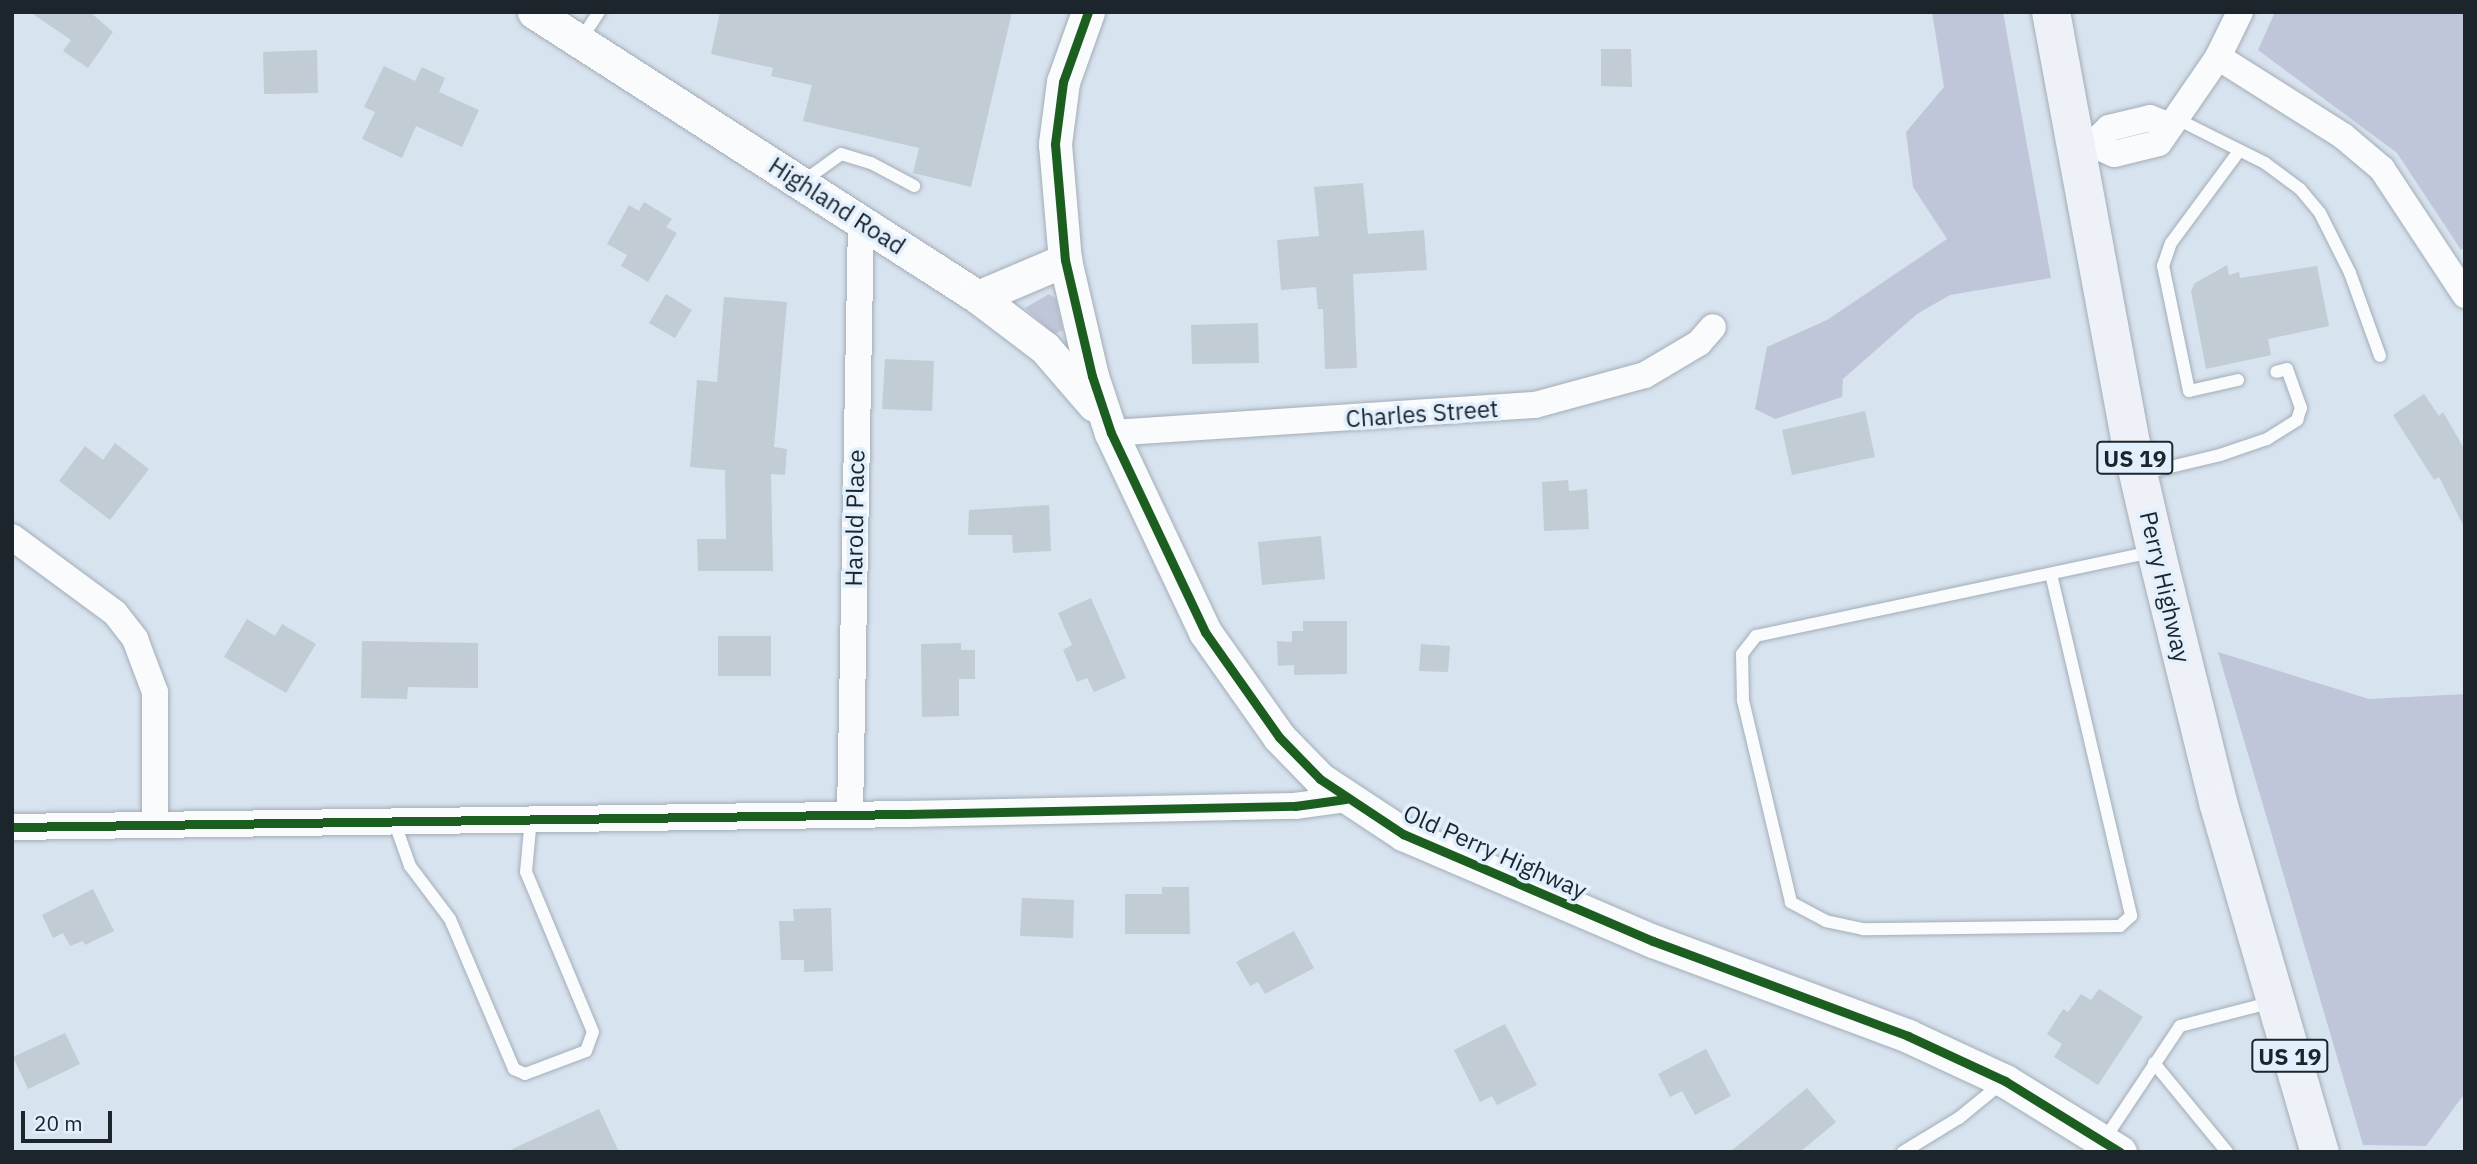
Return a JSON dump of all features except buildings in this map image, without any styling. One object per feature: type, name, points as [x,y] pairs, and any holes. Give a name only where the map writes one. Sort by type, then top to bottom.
[{"type":"main road","name":"Perry Highway","points":[[2051,12],[2084,146],[2138,475],[2274,1002],[2320,1152]]},
{"type":"street","name":"Highland Road","points":[[534,12],[978,297],[1066,368],[1111,433]]},
{"type":"street","name":"Old Perry Highway","points":[[1088,12],[1071,51],[1058,111],[1057,181],[1065,260],[1092,376],[1111,433],[1205,632],[1279,737],[1333,789],[1403,834],[1529,891],[1908,1035],[2005,1081],[2112,1146]]},
{"type":"street","points":[[2084,146],[2109,128],[2150,118],[2172,122],[2218,57],[2241,12]]},
{"type":"street","points":[[2218,57],[2343,136],[2382,169],[2465,295]]},
{"type":"street","name":"Harold Place","points":[[850,815],[861,221]]},
{"type":"street","points":[[978,297],[1065,260]]},
{"type":"street","name":"Charles Street","points":[[1111,433],[1535,405],[1645,375],[1699,343],[1713,327]]},
{"type":"street","points":[[12,537],[115,613],[135,639],[155,692],[155,823]]},
{"type":"street","points":[[12,827],[1295,806],[1333,789]]},
{"type":"lane","points":[[579,41],[598,12]]},
{"type":"lane","points":[[2172,122],[2265,163],[2300,190],[2320,213],[2350,273],[2380,356]]},
{"type":"lane","points":[[2238,380],[2189,391],[2164,266],[2171,243],[2239,151]]},
{"type":"lane","points":[[801,183],[841,154],[871,163],[914,186]]},
{"type":"lane","points":[[2138,475],[2244,447],[2297,420],[2301,408],[2287,369],[2276,372]]},
{"type":"lane","points":[[2051,573],[2131,916],[2120,926],[1863,929],[1826,921],[1791,902],[1743,700],[1742,654],[1756,636],[2051,573],[2156,551]]},
{"type":"lane","points":[[394,820],[410,866],[450,919],[514,1069],[525,1074],[586,1051],[593,1031],[526,872],[531,818]]},
{"type":"lane","points":[[2112,1146],[2154,1063],[2180,1026],[2274,1002]]},
{"type":"lane","points":[[2154,1063],[2227,1152]]},
{"type":"lane","points":[[1903,1152],[1959,1118],[2005,1081]]},
{"type":"shaded area","points":[[1932,12],[2003,12],[2051,278],[1950,295],[1917,314],[1843,379],[1842,397],[1775,419],[1755,409],[1767,347],[1827,320],[1947,239],[1913,187],[1906,132],[1944,87]]},
{"type":"shaded area","points":[[2275,12],[2465,12],[2465,247],[2461,250],[2397,153],[2258,50]]},
{"type":"shaded area","points":[[1049,294],[1056,299],[1063,330],[1054,334],[1025,308]]},
{"type":"shaded area","points":[[2218,652],[2369,699],[2465,694],[2465,1093],[2426,1146],[2363,1145]]},
{"type":"cycle path","points":[[1088,12],[1063,82],[1055,144],[1065,260],[1092,376],[1111,433],[1205,632],[1279,737],[1320,779],[1403,834],[1653,941],[1908,1036],[2005,1081],[2120,1152]]},
{"type":"cycle path","points":[[12,827],[1295,806],[1346,799]]}]
